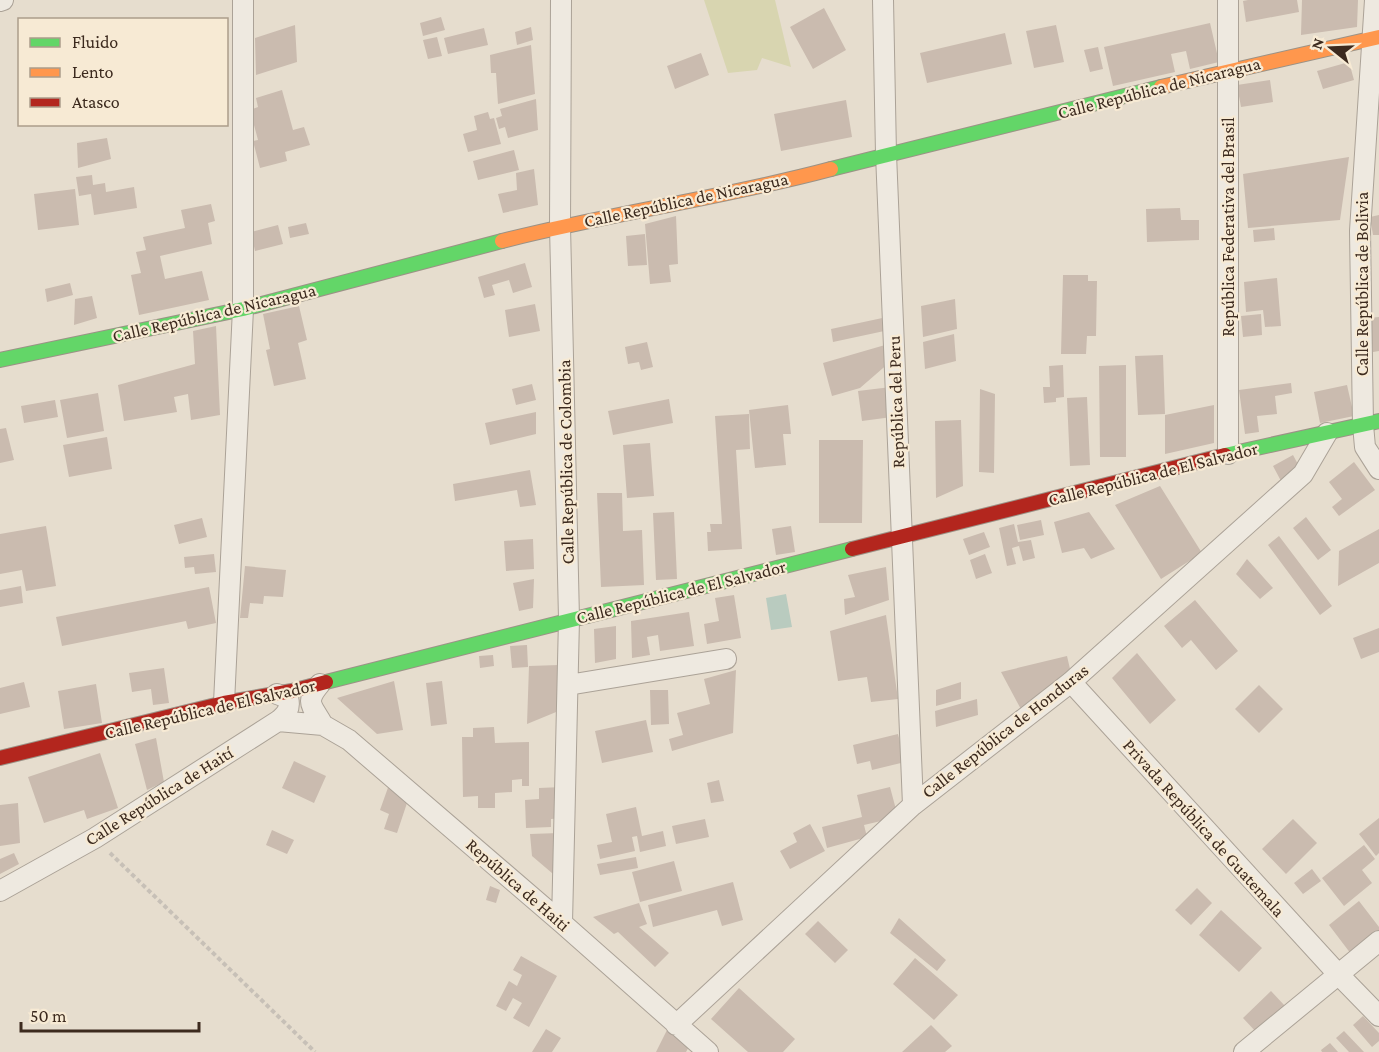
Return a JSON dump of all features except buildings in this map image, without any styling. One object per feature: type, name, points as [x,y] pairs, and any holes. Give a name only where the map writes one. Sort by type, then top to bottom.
[{"type":"street","points":[[224,703],[243,309],[243,0]]},
{"type":"street","name":"Calle República de Colombia","points":[[561,0],[560,226],[569,619],[562,923]]},
{"type":"street","name":"República del Peru","points":[[883,0],[886,154],[913,805]]},
{"type":"street","name":"República Federativa del Brasil","points":[[1228,0],[1228,454]]},
{"type":"street","name":"Calle República de Bolivia","points":[[1375,0],[1376,38],[1360,231],[1371,423],[1365,447],[1379,469]]},
{"type":"street","name":"Calle República de Nicaragua","points":[[0,360],[243,309],[560,226],[766,186],[886,154],[1228,71],[1376,38]]},
{"type":"street","name":"Calle República de El Salvador","points":[[0,758],[224,703],[321,684],[569,619],[902,538],[1228,454],[1371,423]]},
{"type":"street","name":"Calle República de Honduras","points":[[676,1025],[913,805],[1071,681],[1304,474],[1326,433]]},
{"type":"street","points":[[568,685],[726,659]]},
{"type":"street","name":"Privada República de Guatemala","points":[[1071,681],[1379,1016]]},
{"type":"street","points":[[321,684],[311,695],[310,702],[323,725]]},
{"type":"street","points":[[277,694],[288,698],[290,704],[285,715],[278,722]]},
{"type":"street","points":[[278,722],[323,725]]},
{"type":"street","name":"Calle República de Haití","points":[[0,891],[94,838],[278,722]]},
{"type":"street","name":"República de Haiti","points":[[323,725],[349,740],[708,1052]]},
{"type":"street","points":[[1244,1052],[1379,941]]},
{"type":"path","points":[[94,838],[315,1052]]},
{"type":"shaded area","points":[[704,0],[775,0],[791,67],[762,58],[757,70],[728,73]]},
{"type":"shaded area","points":[[786,594],[792,627],[771,630],[766,598]]},
{"type":"traffic: fast","points":[[831,169],[1161,87]]},
{"type":"traffic: fast","points":[[0,360],[243,309],[502,241]]},
{"type":"traffic: fast","points":[[1225,455],[1379,421]]},
{"type":"traffic: fast","points":[[326,682],[852,549]]},
{"type":"traffic: slow","points":[[1161,87],[1379,37]]},
{"type":"traffic: slow","points":[[502,241],[749,189],[831,169]]},
{"type":"traffic: jam","points":[[852,549],[1225,455]]},
{"type":"traffic: jam","points":[[0,758],[224,703],[292,691],[326,682]]}]
